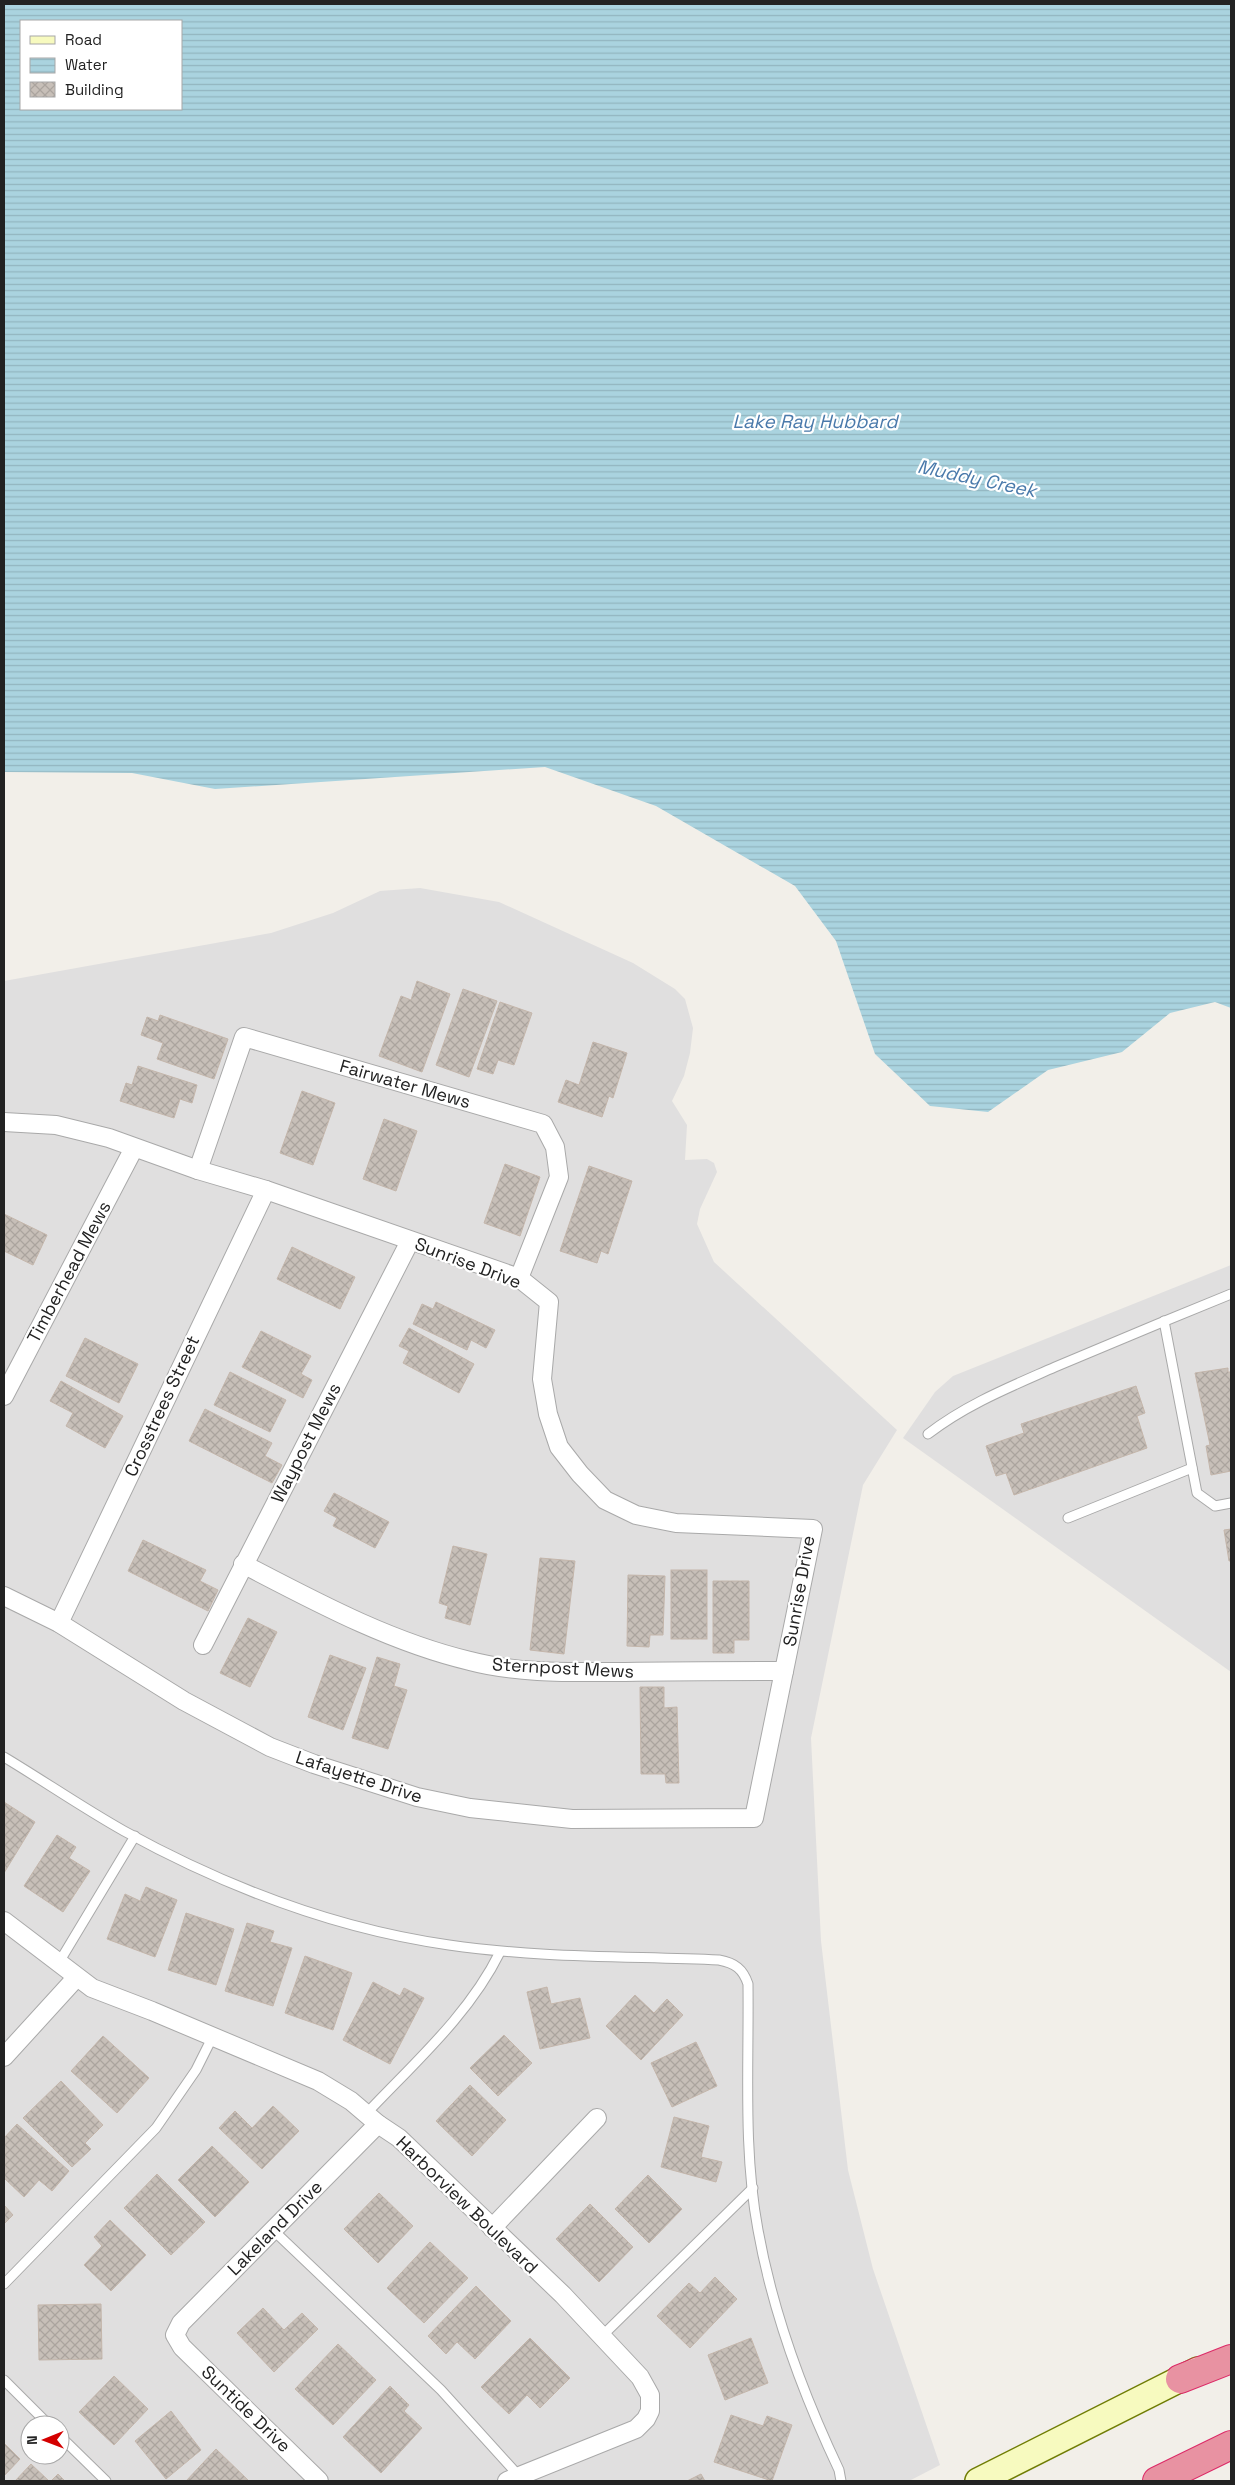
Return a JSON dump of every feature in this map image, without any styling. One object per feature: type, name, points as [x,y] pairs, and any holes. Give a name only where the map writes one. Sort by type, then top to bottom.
[{"type":"highway","points":[[1180,2379],[1231,2359]]},
{"type":"highway","points":[[1157,2481],[1231,2445]]},
{"type":"main road","points":[[978,2481],[1231,2353]]},
{"type":"street","name":"Fairwater Mews","points":[[198,1170],[244,1037],[543,1124],[555,1147],[559,1177],[519,1278]]},
{"type":"street","name":"Sunrise Drive","points":[[4,1122],[56,1125],[134,1148],[198,1170],[266,1190],[519,1278],[550,1302],[542,1379],[548,1414],[559,1447],[580,1474],[605,1500],[636,1516],[676,1523],[813,1528],[754,1818]]},
{"type":"street","name":"Timberhead Mews","points":[[4,1396],[134,1148]]},
{"type":"street","name":"Crosstrees Street","points":[[59,1623],[266,1190]]},
{"type":"street","name":"Waypost Mews","points":[[203,1645],[410,1241]]},
{"type":"street","name":"Sternpost Mews","points":[[243,1564],[325,1607],[408,1641],[470,1661],[520,1669],[583,1672],[784,1671]]},
{"type":"street","name":"Lafayette Drive","points":[[4,1596],[59,1623],[184,1701],[270,1747],[314,1764],[417,1797],[470,1808],[572,1819],[754,1818]]},
{"type":"street","name":"Harborview Boulevard","points":[[4,1921],[76,1978],[92,1988],[213,2036],[318,2081],[351,2101],[399,2138],[602,2336],[640,2377],[650,2395],[650,2411],[646,2419],[636,2429],[513,2479]]},
{"type":"street","points":[[4,2056],[76,1978]]},
{"type":"street","points":[[492,2228],[597,2118]]},
{"type":"street","name":"Lakeland Drive","points":[[175,2335],[181,2323],[273,2230],[372,2119]]},
{"type":"street","name":"Suntide Drive","points":[[175,2335],[182,2346],[320,2481]]},
{"type":"lane","points":[[928,1434],[951,1416],[973,1403],[1231,1294]]},
{"type":"lane","points":[[1164,1321],[1197,1492],[1215,1506],[1231,1503]]},
{"type":"lane","points":[[1068,1518],[1192,1468]]},
{"type":"lane","points":[[4,1757],[164,1852],[231,1882],[341,1921],[431,1942],[500,1952],[540,1956],[719,1960],[732,1963],[740,1969],[748,1984],[748,2123],[758,2230],[789,2349],[802,2390],[839,2470],[841,2481]]},
{"type":"lane","points":[[58,1964],[135,1836]]},
{"type":"lane","points":[[372,2119],[482,1986],[500,1952]]},
{"type":"lane","points":[[4,2284],[156,2128],[196,2070],[213,2036]]},
{"type":"lane","points":[[602,2336],[753,2188]]},
{"type":"lane","points":[[273,2230],[441,2390],[513,2479]]},
{"type":"lane","points":[[4,2380],[39,2415]]},
{"type":"lane","points":[[70,2446],[106,2481]]},
{"type":"shaded area","points":[[420,888],[499,902],[633,963],[675,989],[685,999],[693,1028],[690,1053],[684,1076],[672,1101],[687,1125],[685,1160],[707,1159],[714,1163],[717,1172],[700,1209],[697,1224],[714,1262],[897,1430],[863,1485],[811,1738],[821,1941],[848,2170],[873,2269],[940,2465],[909,2481],[4,2481],[4,981],[271,933],[333,913],[380,891]]},
{"type":"shaded area","points":[[1231,1265],[1231,1672],[903,1438],[935,1392],[953,1376]]},
{"type":"water","name":"Lake Ray Hubbard","points":[[4,4],[1231,4],[1231,1008],[1215,1002],[1170,1013],[1122,1052],[1048,1070],[988,1112],[930,1106],[875,1054],[836,941],[795,886],[656,806],[545,767],[215,789],[132,773],[4,772]]},
{"type":"building","points":[[417,981],[450,994],[422,1072],[379,1056],[401,996],[411,1000]]},
{"type":"building","points":[[463,989],[497,1001],[469,1077],[436,1065]]},
{"type":"building","points":[[500,1002],[532,1013],[514,1065],[498,1060],[493,1074],[477,1069]]},
{"type":"building","points":[[160,1015],[228,1039],[214,1079],[157,1059],[163,1043],[141,1035],[147,1017],[158,1021]]},
{"type":"building","points":[[593,1042],[627,1053],[613,1098],[609,1096],[602,1117],[558,1102],[566,1080],[579,1085]]},
{"type":"building","points":[[138,1066],[197,1085],[192,1103],[180,1099],[174,1118],[120,1101],[126,1083],[132,1085]]},
{"type":"building","points":[[302,1091],[335,1103],[313,1165],[280,1153]]},
{"type":"building","points":[[384,1119],[417,1131],[396,1191],[363,1179]]},
{"type":"building","points":[[505,1164],[540,1177],[520,1236],[484,1223]]},
{"type":"building","points":[[589,1166],[632,1181],[608,1254],[601,1251],[597,1263],[560,1251]]},
{"type":"building","points":[[4,1214],[47,1235],[33,1265],[4,1251]]},
{"type":"building","points":[[292,1247],[355,1277],[340,1309],[277,1279]]},
{"type":"building","points":[[436,1302],[495,1330],[486,1348],[471,1340],[467,1350],[413,1324],[422,1304],[433,1309]]},
{"type":"building","points":[[409,1328],[474,1364],[459,1393],[403,1363],[409,1351],[399,1346]]},
{"type":"building","points":[[261,1331],[311,1356],[301,1374],[312,1380],[303,1398],[242,1367]]},
{"type":"building","points":[[85,1338],[138,1364],[119,1403],[66,1376]]},
{"type":"building","points":[[1228,1368],[1228,1372],[1231,1372],[1231,1471],[1211,1475],[1206,1446],[1210,1445],[1195,1373]]},
{"type":"building","points":[[230,1372],[286,1400],[270,1432],[214,1405]]},
{"type":"building","points":[[61,1381],[123,1416],[105,1448],[66,1426],[73,1413],[50,1401]]},
{"type":"building","points":[[1136,1386],[1145,1413],[1137,1416],[1147,1448],[1014,1495],[1006,1473],[996,1476],[986,1446],[1024,1433],[1021,1424]]},
{"type":"building","points":[[205,1409],[272,1443],[265,1456],[282,1465],[272,1483],[189,1441]]},
{"type":"building","points":[[334,1493],[389,1522],[375,1548],[333,1526],[337,1518],[324,1511]]},
{"type":"building","points":[[1231,1529],[1231,1561],[1229,1561],[1224,1530]]},
{"type":"building","points":[[143,1540],[206,1570],[200,1581],[218,1590],[208,1611],[128,1571]]},
{"type":"building","points":[[453,1546],[487,1554],[470,1625],[445,1618],[448,1606],[439,1603]]},
{"type":"building","points":[[540,1558],[575,1561],[564,1654],[530,1650]]},
{"type":"building","points":[[671,1570],[707,1570],[707,1639],[671,1639]]},
{"type":"building","points":[[628,1575],[665,1576],[663,1635],[650,1635],[649,1647],[627,1646]]},
{"type":"building","points":[[713,1581],[749,1581],[749,1640],[734,1640],[734,1653],[713,1653]]},
{"type":"building","points":[[248,1618],[277,1632],[250,1687],[220,1673]]},
{"type":"building","points":[[330,1655],[366,1668],[343,1730],[308,1717]]},
{"type":"building","points":[[377,1657],[400,1664],[394,1686],[407,1690],[388,1749],[352,1738]]},
{"type":"building","points":[[640,1687],[664,1687],[664,1708],[677,1707],[679,1783],[666,1783],[665,1774],[641,1774]]},
{"type":"building","points":[[4,1802],[35,1822],[4,1873]]},
{"type":"building","points":[[57,1835],[76,1847],[69,1858],[90,1871],[63,1912],[24,1886]]},
{"type":"building","points":[[146,1887],[177,1900],[155,1957],[107,1939],[125,1894],[140,1901]]},
{"type":"building","points":[[186,1913],[234,1929],[216,1985],[168,1970]]},
{"type":"building","points":[[247,1923],[274,1931],[270,1942],[292,1948],[273,2006],[225,1991]]},
{"type":"building","points":[[305,1956],[352,1973],[333,2030],[285,2013]]},
{"type":"building","points":[[373,1982],[400,1996],[404,1988],[424,1998],[390,2064],[343,2040]]},
{"type":"building","points":[[547,1987],[551,2004],[580,1998],[590,2038],[540,2049],[527,1992]]},
{"type":"building","points":[[635,1995],[654,2013],[667,1999],[683,2015],[641,2060],[606,2026]]},
{"type":"building","points":[[504,2035],[532,2063],[498,2096],[470,2068]]},
{"type":"building","points":[[103,2036],[149,2078],[117,2113],[71,2071]]},
{"type":"building","points":[[696,2042],[717,2086],[672,2107],[651,2063]]},
{"type":"building","points":[[61,2081],[103,2125],[85,2143],[91,2149],[72,2167],[23,2118]]},
{"type":"building","points":[[470,2085],[506,2120],[472,2156],[436,2121]]},
{"type":"building","points":[[273,2106],[299,2131],[262,2169],[219,2128],[235,2111],[252,2128]]},
{"type":"building","points":[[674,2117],[709,2126],[701,2157],[722,2162],[716,2182],[661,2167]]},
{"type":"building","points":[[17,2124],[69,2171],[52,2191],[39,2180],[24,2197],[4,2178],[4,2138]]},
{"type":"building","points":[[212,2146],[249,2182],[215,2217],[178,2180]]},
{"type":"building","points":[[157,2174],[205,2222],[171,2255],[124,2208]]},
{"type":"building","points":[[648,2175],[682,2209],[649,2243],[615,2209]]},
{"type":"building","points":[[379,2193],[413,2226],[378,2263],[344,2229]]},
{"type":"building","points":[[590,2204],[633,2247],[599,2282],[556,2239]]},
{"type":"building","points":[[4,2205],[13,2215],[4,2224]]},
{"type":"building","points":[[110,2220],[146,2255],[111,2291],[84,2265],[102,2246],[94,2237]]},
{"type":"building","points":[[430,2242],[468,2278],[424,2323],[387,2288]]},
{"type":"building","points":[[715,2277],[737,2299],[690,2348],[657,2316],[689,2283],[700,2293]]},
{"type":"building","points":[[476,2286],[511,2321],[475,2359],[457,2342],[446,2354],[428,2336]]},
{"type":"building","points":[[101,2304],[102,2359],[39,2360],[38,2305]]},
{"type":"building","points":[[263,2308],[284,2330],[302,2313],[318,2329],[274,2372],[237,2333]]},
{"type":"building","points":[[530,2338],[570,2378],[540,2408],[527,2395],[509,2414],[481,2387]]},
{"type":"building","points":[[751,2338],[768,2383],[725,2400],[708,2355]]},
{"type":"building","points":[[338,2344],[376,2380],[333,2425],[295,2389]]},
{"type":"building","points":[[114,2376],[148,2409],[114,2445],[79,2412]]},
{"type":"building","points":[[390,2386],[409,2405],[404,2411],[422,2428],[381,2473],[343,2437]]},
{"type":"building","points":[[171,2411],[201,2450],[166,2479],[135,2441]]},
{"type":"building","points":[[731,2415],[763,2426],[767,2416],[792,2425],[772,2481],[714,2462]]},
{"type":"building","points":[[4,2443],[20,2459],[4,2476]]},
{"type":"building","points":[[216,2449],[249,2481],[186,2481]]},
{"type":"building","points":[[32,2465],[49,2481],[15,2481]]},
{"type":"building","points":[[58,2474],[65,2481],[51,2481]]},
{"type":"building","points":[[701,2474],[705,2481],[687,2481]]},
{"type":"water label","name":"Muddy Creek","points":[[977,478]]}]
